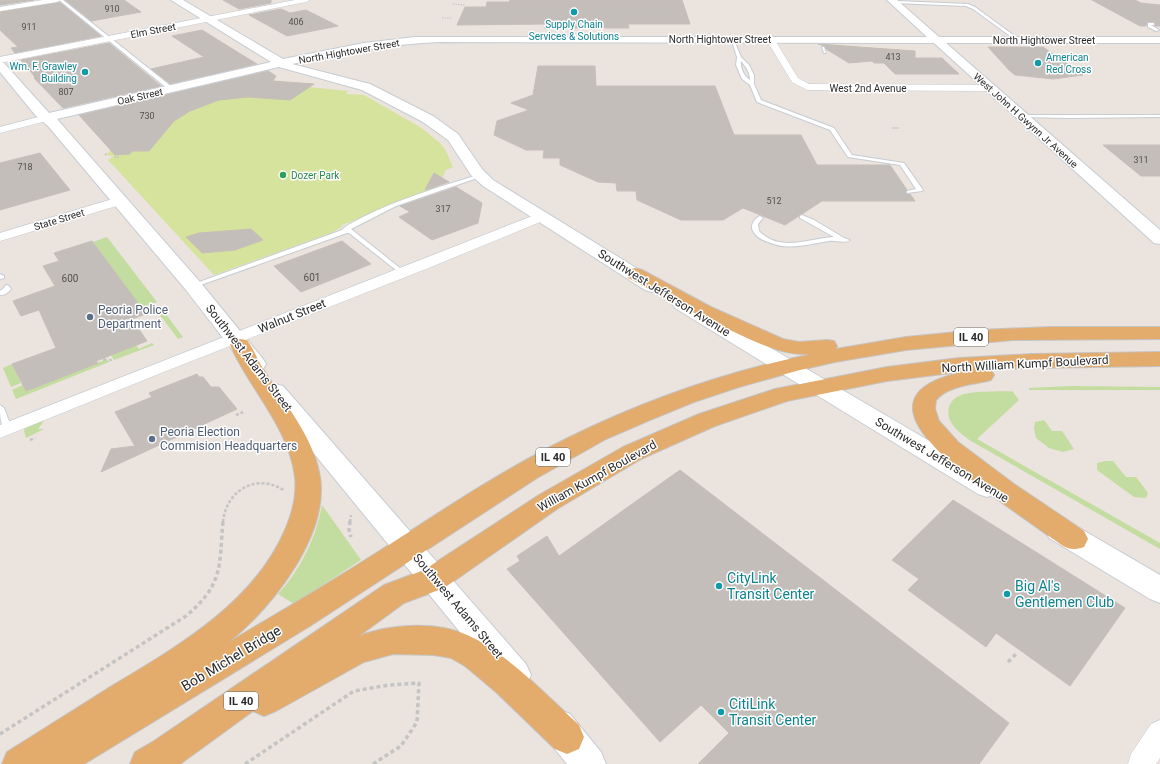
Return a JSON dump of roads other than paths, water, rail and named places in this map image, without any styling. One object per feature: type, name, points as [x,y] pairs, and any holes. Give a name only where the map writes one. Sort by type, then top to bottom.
[{"type":"main road","name":"Southwest Jefferson Avenue","points":[[176,0],[281,63],[297,69],[366,87],[385,95],[428,119],[443,128],[457,141],[480,176],[502,193],[785,366],[1160,590]]},
{"type":"main road","name":"West John H Gwynn Jr Avenue","points":[[894,1],[1160,240]]},
{"type":"main road","name":"North Hightower Street","points":[[281,63],[366,45],[420,40],[1018,40],[1158,35]]},
{"type":"main road","name":"Oak Street","points":[[46,118],[281,63]]},
{"type":"main road","name":"Southwest Adams Street","points":[[0,65],[46,118],[53,123],[193,286],[293,414],[434,578],[589,764]]},
{"type":"main road","points":[[635,274],[723,320],[778,344],[799,348],[968,334],[1014,332],[1090,333]]},
{"type":"main road","name":"IL 40","points":[[408,548],[490,494],[559,453],[628,420],[732,381],[785,366],[848,353],[919,343],[1014,334],[1160,333]]},
{"type":"main road","points":[[19,764],[162,673],[221,630],[261,592],[293,545],[301,524],[307,500],[308,483],[305,468],[299,450],[284,418],[256,376],[238,342]]},
{"type":"main road","points":[[1074,539],[1018,502],[952,450],[933,430],[926,418],[924,410],[926,398],[932,390],[950,383],[998,372],[1160,360]]},
{"type":"main road","name":"North William Kumpf Boulevard","points":[[820,387],[887,374],[990,363],[1160,360]]},
{"type":"main road","name":"William Kumpf Boulevard","points":[[434,578],[518,521],[632,453],[707,420],[783,394],[820,387]]},
{"type":"main road","name":"Bob Michel Bridge","points":[[51,764],[292,621],[408,548]]},
{"type":"main road","name":"IL 40","points":[[156,758],[394,594],[434,578]]},
{"type":"main road","points":[[156,758],[344,656],[383,642],[399,640],[434,641],[457,646],[476,656],[507,681],[567,737]]},
{"type":"street","points":[[0,9],[57,0]]},
{"type":"street","name":"Elm Street","points":[[0,60],[306,0]]},
{"type":"street","name":"West 2nd Avenue","points":[[770,39],[795,80],[807,87],[991,88]]},
{"type":"street","name":"Oak Street","points":[[0,130],[46,118]]},
{"type":"street","name":"State Street","points":[[0,237],[119,201]]},
{"type":"street","name":"Walnut Street","points":[[4,431],[160,366],[238,342],[540,216]]},
{"type":"street","points":[[1141,764],[1160,734]]},
{"type":"lane","points":[[61,0],[170,88]]},
{"type":"lane","points":[[894,1],[967,6],[974,8],[1018,40]]},
{"type":"lane","points":[[1153,24],[1149,24],[1149,26],[1158,35]]},
{"type":"lane","points":[[732,39],[740,57],[748,66],[752,75],[752,84],[760,100],[832,129],[850,156],[902,164],[920,190],[908,192]]},
{"type":"lane","points":[[740,57],[738,65],[741,72],[744,78],[752,84]]},
{"type":"lane","points":[[1021,116],[1160,116]]},
{"type":"lane","points":[[193,286],[346,231],[345,230],[367,216],[480,176]]},
{"type":"lane","points":[[760,218],[754,227],[757,232],[767,240],[782,244],[793,246],[832,239],[847,240],[829,233],[802,217]]},
{"type":"lane","points":[[346,231],[350,231],[403,273]]},
{"type":"lane","points":[[2,295],[8,289],[7,287]]},
{"type":"lane","points":[[0,408],[4,431]]},
{"type":"place","name":"Supply Chain Services & Solutions","points":[[574,12]]},
{"type":"place","name":"American Red Cross","points":[[1038,63]]},
{"type":"place","name":"Wm. F. Grawley Building","points":[[85,72]]},
{"type":"place","name":"Dozer Park","points":[[283,175]]},
{"type":"place","name":"Peoria Police Department","points":[[90,317]]},
{"type":"place","name":"Peoria Election Commision Headquarters","points":[[152,439]]},
{"type":"place","name":"CityLink Transit Center","points":[[719,586]]},
{"type":"place","name":"Big Al's Gentlemen Club","points":[[1007,594]]},
{"type":"place","name":"CitiLink Transit Center","points":[[721,712]]}]
